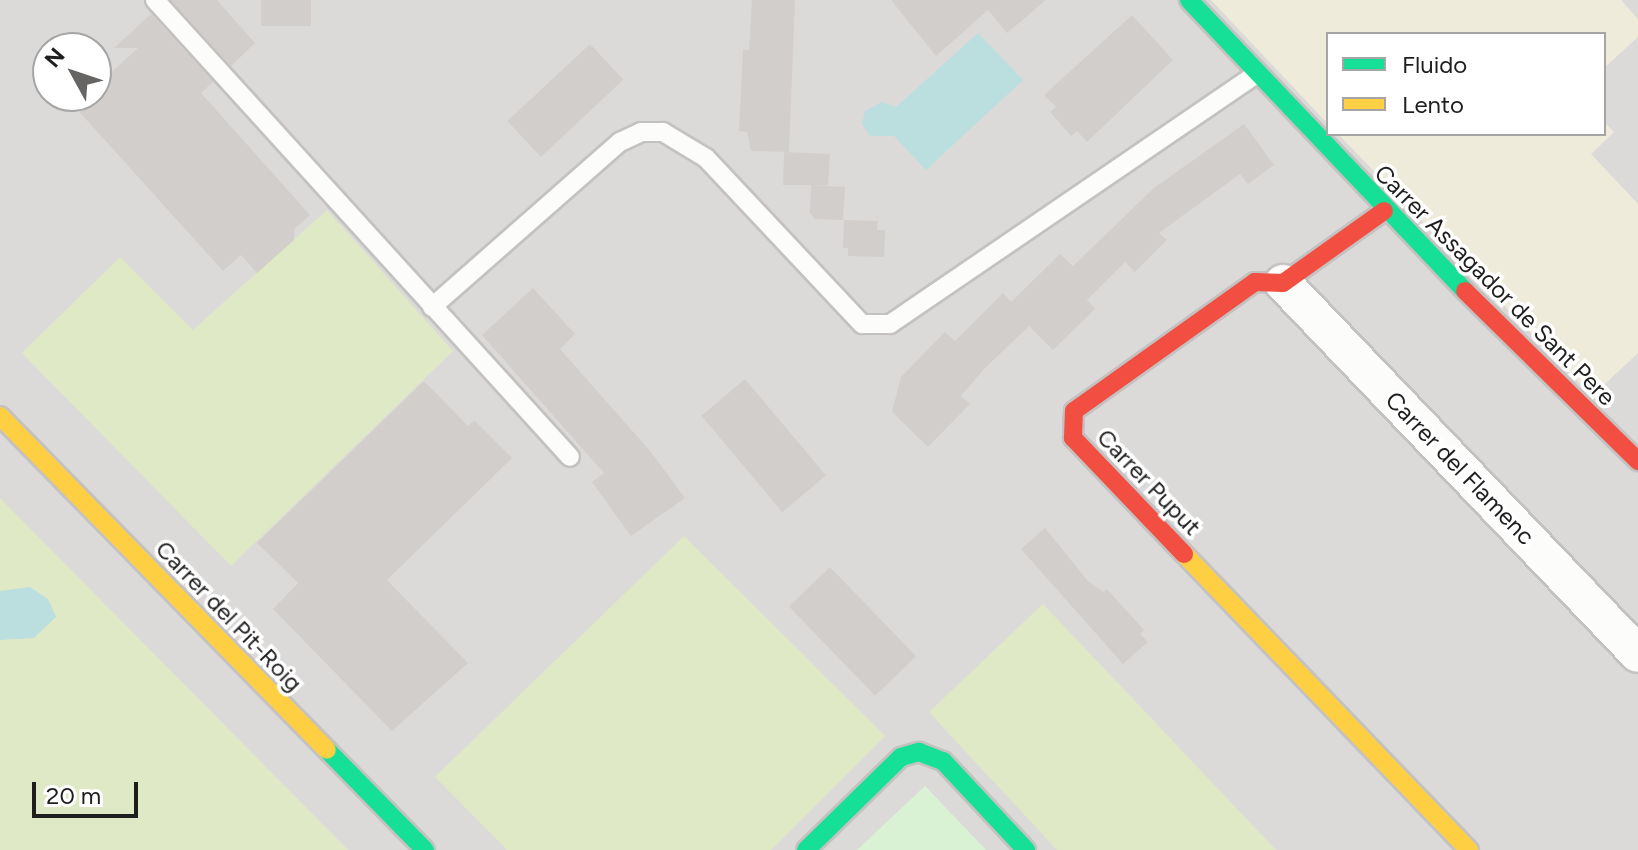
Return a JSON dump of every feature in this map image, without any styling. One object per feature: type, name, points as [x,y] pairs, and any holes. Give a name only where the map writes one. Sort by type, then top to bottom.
[{"type":"street","name":"Carrer Assagador de Sant Pere","points":[[1189,0],[1384,211],[1638,461]]},
{"type":"street","name":"Carrer Puput","points":[[1384,211],[1283,283],[1255,282],[1074,411],[1070,425],[1073,438],[1469,850]]},
{"type":"street","name":"Carrer del Flamenc","points":[[1283,283],[1638,654]]},
{"type":"street","name":"Carrer del Pit-Roig","points":[[0,416],[412,846]]},
{"type":"street","points":[[806,850],[901,757],[919,752],[943,761],[1026,850]]},
{"type":"lane","points":[[155,0],[570,457]]},
{"type":"lane","points":[[432,307],[620,142],[641,132],[663,132],[706,158],[862,324],[890,324],[1256,74]]},
{"type":"shaded area","points":[[0,0],[1638,0],[1638,850],[0,850]]},
{"type":"shaded area","points":[[1211,0],[1621,0],[1638,19],[1638,37],[1606,66],[1606,32],[1326,32],[1326,122]]},
{"type":"shaded area","points":[[1606,124],[1614,132],[1591,154],[1638,204],[1638,353],[1592,396],[1340,136],[1606,136]]},
{"type":"green space","points":[[327,210],[453,351],[231,566],[22,353],[120,257],[193,330]]},
{"type":"green space","points":[[0,498],[348,850],[0,850]]},
{"type":"green space","points":[[684,536],[885,736],[771,850],[507,850],[435,777]]},
{"type":"green space","points":[[1043,604],[1276,850],[1057,850],[929,712]]},
{"type":"green space","points":[[925,786],[986,850],[857,850]]},
{"type":"water","points":[[978,33],[1023,80],[926,170],[894,136],[870,136],[862,124],[865,111],[882,102],[896,107]]},
{"type":"water","points":[[30,587],[48,599],[56,617],[34,638],[0,640],[0,591]]},
{"type":"building","points":[[171,0],[217,0],[255,43],[231,66]]},
{"type":"building","points":[[261,0],[311,0],[311,26],[261,26]]},
{"type":"building","points":[[752,0],[795,0],[789,152],[751,151],[747,132],[739,131],[743,49],[749,50]]},
{"type":"building","points":[[891,0],[1046,0],[1007,33],[988,10],[936,56]]},
{"type":"building","points":[[151,14],[213,82],[201,93],[310,215],[294,229],[294,240],[257,273],[241,255],[223,271],[79,112],[112,112],[112,72],[138,48],[114,48]]},
{"type":"building","points":[[1132,15],[1173,60],[1087,142],[1077,131],[1071,136],[1050,112],[1056,107],[1044,95]]},
{"type":"building","points":[[590,44],[623,80],[541,157],[507,121]]},
{"type":"building","points":[[1244,124],[1274,165],[1248,184],[1240,174],[1159,233],[1167,240],[1135,272],[1125,262],[1087,300],[1095,309],[1053,350],[1029,326],[961,396],[970,404],[928,447],[892,412],[901,377],[945,332],[955,341],[1003,293],[1011,302],[1060,254],[1073,266],[1154,188]]},
{"type":"building","points":[[784,152],[830,154],[828,185],[812,185],[845,187],[843,220],[815,219],[810,213],[811,185],[783,185]]},
{"type":"building","points":[[844,220],[878,221],[877,230],[885,230],[884,257],[848,256],[848,248],[843,248]]},
{"type":"building","points":[[533,288],[575,334],[560,349],[651,452],[685,498],[631,536],[592,482],[604,473],[482,335]]},
{"type":"building","points":[[745,379],[826,476],[782,512],[701,416]]},
{"type":"building","points":[[424,381],[468,426],[474,420],[512,458],[387,580],[468,663],[392,731],[273,609],[298,583],[257,543]]},
{"type":"building","points":[[1045,528],[1088,581],[1103,592],[1107,589],[1144,630],[1140,634],[1148,642],[1123,664],[1021,549]]},
{"type":"building","points":[[830,567],[916,656],[875,696],[789,607]]},
{"type":"traffic: fast","points":[[1189,0],[1465,291]]},
{"type":"traffic: fast","points":[[327,750],[425,850]]},
{"type":"traffic: fast","points":[[806,850],[901,757],[919,752],[943,761],[1026,850]]},
{"type":"traffic: slow","points":[[0,416],[327,750]]},
{"type":"traffic: slow","points":[[1184,554],[1469,850]]},
{"type":"traffic: jam","points":[[1184,554],[1073,438],[1074,411],[1255,282],[1283,283],[1384,211]]},
{"type":"traffic: jam","points":[[1465,291],[1638,461]]}]
